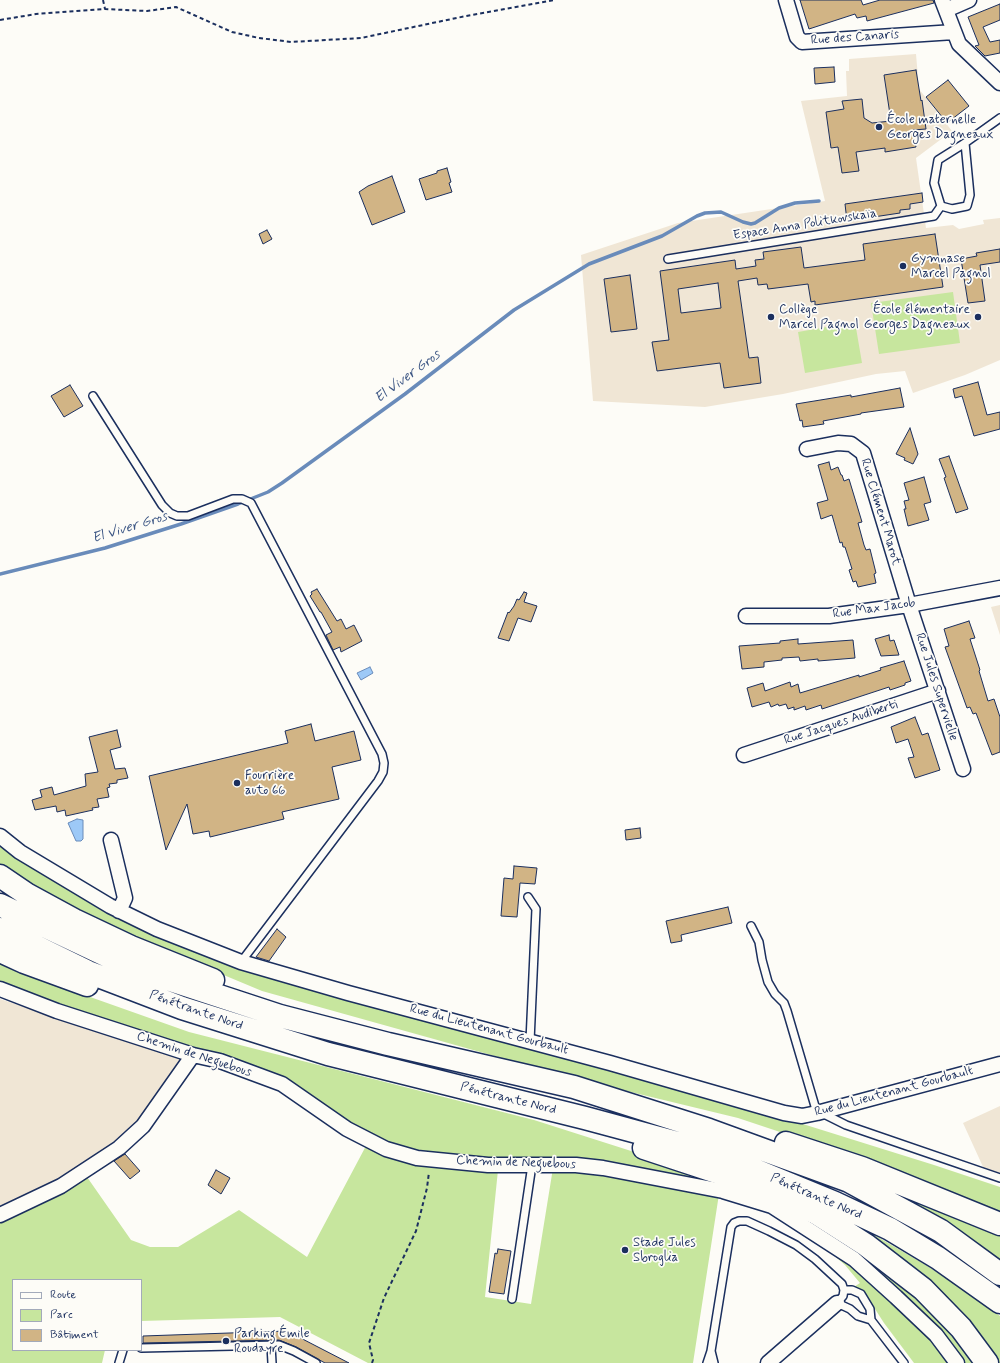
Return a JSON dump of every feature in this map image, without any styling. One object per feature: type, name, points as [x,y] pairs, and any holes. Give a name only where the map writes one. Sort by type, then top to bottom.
[{"type":"highway","points":[[0,876],[28,895],[74,920],[132,947],[259,999],[574,1087],[736,1127],[862,1168],[1000,1224]]},
{"type":"highway","name":"Pénétrante Nord","points":[[0,904],[131,967],[280,1016],[388,1044],[574,1087],[708,1130],[849,1181],[941,1231],[1000,1274]]},
{"type":"highway","name":"Pénétrante Nord","points":[[0,929],[88,972],[174,1005],[328,1054],[585,1118],[710,1152],[835,1203],[890,1229],[938,1258],[1000,1302]]},
{"type":"highway","points":[[0,951],[32,965],[191,1022],[328,1054]]},
{"type":"highway","points":[[410,1074],[744,1181],[816,1213],[866,1245],[923,1289],[961,1328],[987,1363]]},
{"type":"street","name":"Rue des Canaris","points":[[786,0],[797,37],[802,42],[954,32]]},
{"type":"street","points":[[969,0],[944,5],[959,44],[1000,83]]},
{"type":"street","name":"Rue Clément Marot","points":[[807,449],[838,443],[851,444],[863,453],[909,605]]},
{"type":"street","name":"Rue Max Jacob","points":[[746,616],[829,616],[909,605],[1000,588]]},
{"type":"street","name":"Rue Jules Supervielle","points":[[909,605],[963,769]]},
{"type":"street","name":"Rue Jacques Audiberti","points":[[744,755],[938,691]]},
{"type":"street","name":"Rue du Lieutenant Gourbault","points":[[0,836],[20,852],[110,906],[157,929],[241,962],[348,993],[530,1041],[784,1113],[802,1116],[819,1113],[1000,1064]]},
{"type":"street","points":[[111,840],[125,898],[120,911]]},
{"type":"street","name":"Chemin de Neguebous","points":[[0,989],[57,1011],[193,1055],[220,1060],[282,1084],[347,1129],[386,1149],[417,1158],[488,1165],[576,1165],[603,1168],[723,1191],[772,1206],[854,1259],[936,1335],[957,1363]]},
{"type":"street","points":[[0,1215],[61,1186],[120,1148],[143,1126],[193,1055]]},
{"type":"street","points":[[768,1363],[837,1303]]},
{"type":"lane","points":[[965,143],[970,195],[967,206],[952,209],[941,206],[934,184],[938,160],[1000,118]]},
{"type":"lane","name":"Espace Anna Politkovskaïa","points":[[668,259],[934,216],[941,206]]},
{"type":"lane","points":[[93,396],[162,505],[170,513],[177,516],[188,516],[233,499],[242,499],[251,502],[382,754],[384,763],[383,772],[378,781],[241,962]]},
{"type":"lane","points":[[528,897],[536,909],[530,1041]]},
{"type":"lane","points":[[751,926],[759,942],[768,982],[775,994],[784,1003],[787,1011],[819,1113],[846,1125],[1000,1178]]},
{"type":"lane","points":[[512,1299],[532,1165]]},
{"type":"lane","points":[[707,1363],[711,1351],[731,1227],[734,1223],[739,1221],[747,1221],[796,1245],[842,1284],[844,1290],[837,1303],[850,1309],[858,1316],[871,1320]]},
{"type":"lane","points":[[844,1290],[852,1290],[861,1294],[870,1309],[871,1320],[904,1363]]},
{"type":"lane","points":[[271,1345],[272,1363]]},
{"type":"lane","points":[[142,1348],[279,1345],[316,1363]]},
{"type":"lane","points":[[118,1363],[123,1351]]},
{"type":"lane","points":[[711,1351],[714,1363]]},
{"type":"path","points":[[103,0],[105,9]]},
{"type":"path","points":[[0,20],[36,14],[105,9],[147,11],[176,6],[232,32],[259,38],[291,42],[361,38],[466,16],[555,0]]},
{"type":"path","points":[[372,1363],[373,1360],[369,1343],[384,1298],[416,1230],[427,1188],[430,1159]]},
{"type":"shaded area","name":"Collège Marcel Pagnol","points":[[916,54],[919,89],[952,131],[916,158],[926,228],[953,225],[959,229],[984,224],[983,220],[1000,218],[1000,360],[965,375],[913,393],[905,371],[876,374],[783,394],[705,407],[593,401],[581,255],[678,223],[825,201],[801,101],[847,96],[846,71],[849,71],[849,59]]},
{"type":"shaded area","points":[[1000,605],[1000,635],[991,607]]},
{"type":"shaded area","points":[[0,999],[182,1058],[142,1120],[99,1157],[24,1198],[0,1207]]},
{"type":"shaded area","points":[[1000,1106],[1000,1174],[984,1169],[963,1123]]},
{"type":"green space","points":[[953,292],[960,343],[879,354],[871,303]]},
{"type":"green space","points":[[855,322],[862,363],[805,373],[798,332]]},
{"type":"green space","points":[[0,845],[16,857],[106,913],[154,935],[239,969],[777,1118],[790,1120],[934,1165],[1000,1187],[1000,1214],[858,1158],[738,1118],[577,1079],[262,991],[135,938],[32,887],[0,865]]},
{"type":"green space","points":[[0,962],[93,998],[189,1032],[534,1120],[722,1180],[847,1240],[941,1318],[978,1363],[961,1363],[857,1254],[724,1186],[418,1153],[388,1144],[350,1125],[284,1080],[59,1006],[0,983]]},
{"type":"green space","points":[[367,1144],[498,1170],[485,1297],[531,1304],[553,1168],[719,1194],[693,1363],[368,1363],[280,1317],[142,1321],[142,1279],[12,1279],[12,1351],[105,1351],[102,1363],[0,1363],[0,1222],[87,1177],[131,1240],[150,1247],[178,1247],[239,1210],[307,1257]]},
{"type":"green space","points":[[866,1182],[1000,1230],[1000,1260],[934,1216]]},
{"type":"green space","points":[[864,1229],[924,1264],[978,1299],[1000,1316],[1000,1363],[992,1363],[859,1234]]},
{"type":"green space","points":[[830,1252],[852,1262],[932,1338],[951,1363],[914,1363],[884,1323],[866,1295],[854,1287],[860,1283],[845,1265]]},
{"type":"water","points":[[370,667],[373,673],[361,680],[357,673]]},
{"type":"water","points":[[77,819],[83,820],[83,839],[81,841],[76,841],[68,823]]},
{"type":"building","points":[[800,0],[861,0],[863,5],[880,0],[933,0],[934,3],[867,21],[866,16],[857,18],[855,14],[809,29]]},
{"type":"building","points":[[1000,4],[1000,20],[983,27],[990,42],[1000,40],[1000,53],[985,56],[975,46],[979,45],[968,17]]},
{"type":"building","points":[[834,67],[835,82],[815,84],[814,68]]},
{"type":"building","points":[[916,70],[926,129],[913,130],[916,147],[885,152],[885,148],[856,152],[859,171],[842,173],[838,147],[831,148],[826,112],[844,109],[842,101],[862,99],[864,118],[872,123],[891,121],[884,75]]},
{"type":"building","points":[[948,80],[969,106],[947,123],[926,97]]},
{"type":"building","points":[[447,168],[452,192],[426,200],[419,179]]},
{"type":"building","points":[[392,176],[405,212],[372,225],[359,192],[368,186]]},
{"type":"building","points":[[922,193],[923,202],[910,204],[910,209],[900,210],[900,213],[847,221],[845,204]]},
{"type":"building","points":[[267,230],[272,239],[263,244],[259,234]]},
{"type":"building","points":[[935,234],[943,287],[815,305],[815,301],[811,302],[808,284],[768,289],[767,284],[758,285],[757,278],[738,281],[749,358],[758,357],[761,383],[724,388],[720,363],[657,371],[652,342],[669,340],[660,271],[735,260],[736,269],[756,266],[755,260],[764,259],[763,252],[801,247],[804,268],[865,260],[863,244]],"holes":[[[718,283],[721,308],[681,313],[678,289]]]},
{"type":"building","points":[[1000,249],[1000,262],[980,265],[985,301],[968,303],[961,259],[977,256],[976,253]]},
{"type":"building","points":[[630,275],[637,329],[611,332],[604,279]]},
{"type":"building","points":[[978,382],[987,415],[1000,412],[1000,429],[974,436],[962,396],[955,398],[953,389]]},
{"type":"building","points":[[70,385],[83,406],[64,417],[51,396]]},
{"type":"building","points":[[900,388],[904,407],[861,413],[823,421],[824,424],[803,427],[802,420],[800,421],[796,404],[851,395],[851,397]]},
{"type":"building","points":[[910,428],[918,454],[913,464],[896,454]]},
{"type":"building","points":[[949,456],[968,509],[956,513],[944,478],[946,477],[939,459]]},
{"type":"building","points":[[829,462],[831,470],[838,467],[844,481],[849,479],[862,522],[858,523],[864,545],[866,550],[870,549],[876,573],[874,574],[876,583],[858,587],[856,581],[853,582],[849,570],[852,569],[845,547],[843,547],[842,542],[840,543],[832,515],[821,519],[817,503],[828,500],[818,465]]},
{"type":"building","points":[[924,477],[931,502],[924,504],[929,520],[908,526],[904,509],[906,509],[904,501],[909,500],[904,483]]},
{"type":"building","points":[[317,589],[337,621],[341,619],[346,629],[354,625],[362,641],[341,652],[340,647],[333,650],[326,635],[332,632],[310,596],[312,594],[311,592]]},
{"type":"building","points":[[524,592],[527,593],[524,602],[537,606],[531,622],[518,618],[509,641],[498,638],[508,612],[509,613],[517,599],[519,600]]},
{"type":"building","points":[[969,621],[975,638],[970,639],[988,701],[994,699],[1000,717],[1000,752],[992,755],[976,713],[973,714],[970,707],[967,708],[945,647],[949,646],[944,629]]},
{"type":"building","points":[[889,635],[890,641],[894,640],[899,655],[881,656],[875,639]]},
{"type":"building","points":[[798,639],[798,644],[853,640],[855,658],[800,661],[799,657],[782,658],[782,660],[764,662],[764,667],[742,669],[739,646],[780,643],[780,641]]},
{"type":"building","points":[[904,661],[911,681],[905,683],[905,685],[890,690],[889,687],[822,709],[821,705],[806,710],[805,706],[794,710],[794,707],[788,709],[786,704],[779,706],[778,704],[771,707],[769,702],[752,707],[747,688],[763,683],[765,691],[790,682],[791,687],[798,684],[800,693],[859,675],[859,677],[881,670],[880,668]]},
{"type":"building","points":[[915,717],[922,735],[928,733],[940,770],[915,778],[908,758],[914,757],[908,739],[896,743],[891,727]]},
{"type":"building","name":"Fourrière auto 66","points":[[311,724],[315,741],[354,731],[361,760],[332,767],[339,799],[282,812],[284,819],[210,837],[209,831],[193,834],[187,804],[166,850],[149,776],[288,743],[285,731]]},
{"type":"building","points":[[117,730],[121,747],[110,750],[115,769],[125,768],[128,778],[117,780],[117,783],[109,784],[110,787],[107,788],[109,797],[97,799],[99,807],[92,808],[93,810],[66,816],[65,810],[57,812],[56,806],[35,810],[32,800],[42,797],[40,790],[52,787],[54,795],[86,786],[85,774],[98,772],[89,737]]},
{"type":"building","points":[[640,828],[641,838],[626,840],[625,830]]},
{"type":"building","points":[[514,866],[537,868],[535,884],[520,883],[517,917],[501,916],[504,878],[513,879]]},
{"type":"building","points":[[728,907],[732,923],[681,935],[682,941],[671,943],[666,921]]},
{"type":"building","points":[[277,929],[286,937],[269,961],[256,957]]},
{"type":"building","points":[[125,1154],[140,1171],[130,1179],[114,1161]]},
{"type":"building","points":[[216,1170],[230,1178],[221,1194],[208,1185]]},
{"type":"building","points":[[498,1249],[511,1251],[504,1294],[489,1292],[495,1253],[497,1254]]},
{"type":"building","points":[[287,1331],[349,1363],[325,1363],[296,1347],[279,1340],[143,1343],[143,1336]]},
{"type":"waterway","name":"El Viver Gros","points":[[0,574],[105,548],[181,524],[268,492],[405,394],[514,310],[589,264],[662,236],[705,213],[721,212],[751,224],[779,208],[795,203],[819,201]]},
{"type":"place","name":"École maternelle Georges Dagneaux","points":[[879,127]]},
{"type":"place","name":"Gymnase Marcel Pagnol","points":[[903,266]]},
{"type":"place","name":"Collège Marcel Pagnol","points":[[771,317]]},
{"type":"place","name":"École élémentaire Georges Dagneaux","points":[[978,317]]},
{"type":"place","name":"Fourrière auto 66","points":[[237,783]]},
{"type":"place","name":"Stade Jules Sbroglia","points":[[625,1250]]},
{"type":"place","name":"Parking Émile Roudayre","points":[[226,1341]]}]
